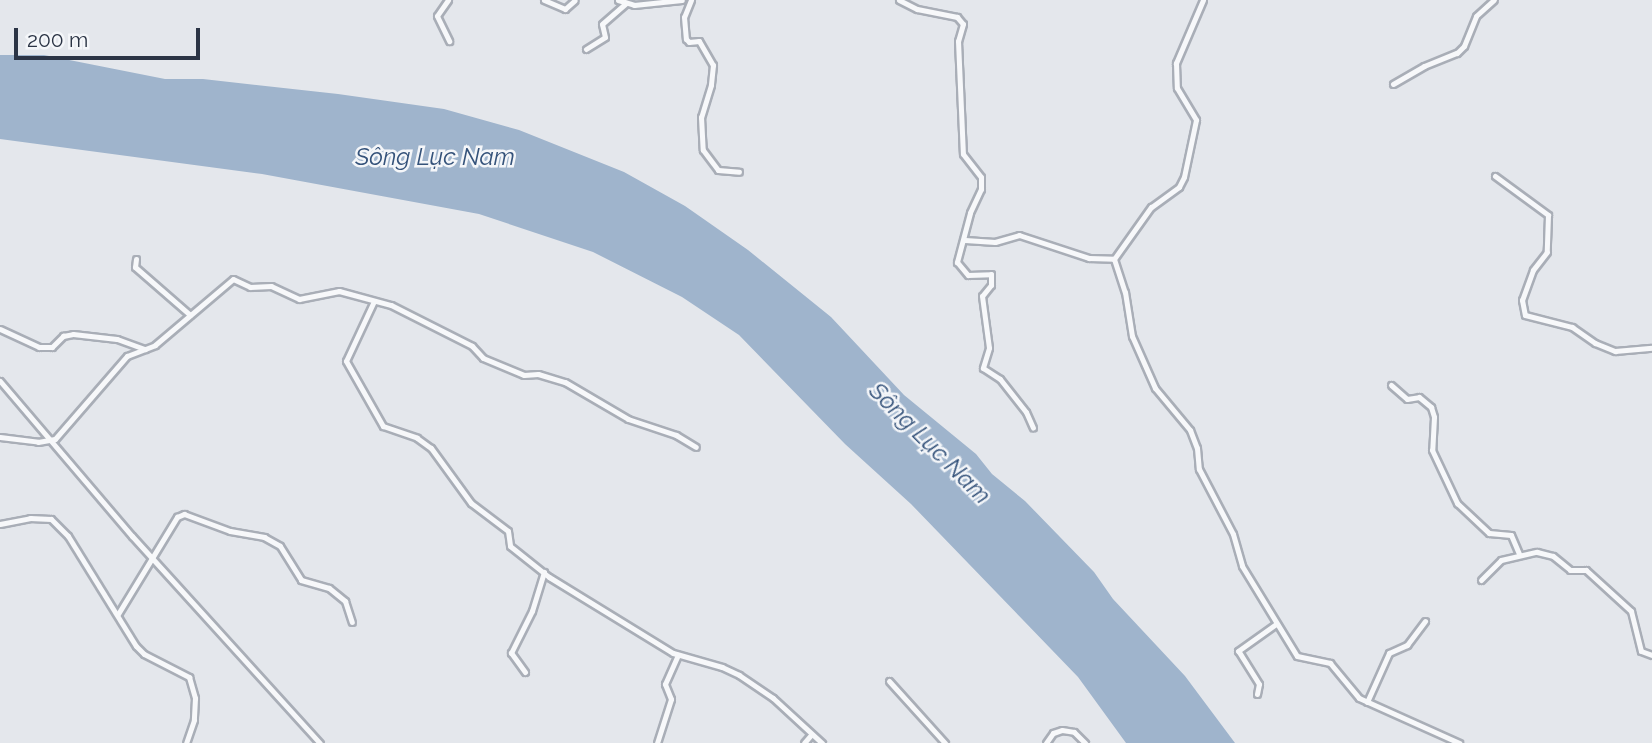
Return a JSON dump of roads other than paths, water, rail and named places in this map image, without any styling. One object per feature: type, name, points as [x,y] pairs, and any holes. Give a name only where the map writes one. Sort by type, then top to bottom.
[{"type":"street","points":[[448,0],[437,16],[449,41]]},
{"type":"street","points":[[544,0],[565,9],[575,0]]},
{"type":"street","points":[[618,0],[654,4],[682,0]]},
{"type":"street","points":[[691,0],[684,17],[686,39],[699,41],[713,65],[711,85],[701,117],[703,150],[718,170],[739,172]]},
{"type":"street","points":[[898,0],[917,9],[957,17],[963,24],[958,41],[963,154],[981,177],[981,189],[970,213],[965,240],[956,258],[959,267],[968,275],[990,273],[992,277],[991,285],[982,296],[989,348],[983,368],[1000,379],[1026,412],[1033,428]]},
{"type":"street","points":[[1114,259],[1151,207],[1179,187],[1184,177],[1196,127],[1193,111],[1177,88],[1176,63],[1203,0]]},
{"type":"street","points":[[1393,84],[1424,66],[1457,53],[1476,16],[1494,0]]},
{"type":"street","points":[[586,49],[605,37],[602,24],[626,3]]},
{"type":"street","points":[[1495,176],[1549,215],[1546,255],[1534,270],[1522,300],[1525,315],[1569,326],[1615,351],[1652,348]]},
{"type":"street","points":[[965,240],[995,242],[1020,235],[1089,258],[1114,259]]},
{"type":"street","points":[[136,259],[135,267],[190,315]]},
{"type":"street","points":[[1114,259],[1125,292],[1134,341],[1144,357],[1155,388],[1190,430],[1204,483],[1233,534],[1242,566],[1297,656],[1330,663],[1347,686],[1367,702],[1423,724],[1459,743]]},
{"type":"street","points":[[0,437],[50,440],[60,435],[127,356],[155,345],[233,279],[251,287],[271,286],[299,299],[339,290],[391,305],[472,346],[483,358],[524,375],[538,374],[565,382],[628,419],[676,435],[696,447]]},
{"type":"street","points":[[374,301],[346,361],[376,416],[388,430],[406,433],[431,448],[471,503],[508,531],[510,546],[544,572],[678,656],[722,667],[739,675],[773,698],[822,743]]},
{"type":"street","points":[[0,328],[39,347],[52,347],[63,336],[73,334],[117,339],[145,349]]},
{"type":"street","points":[[0,382],[153,559],[320,743]]},
{"type":"street","points":[[1391,385],[1407,399],[1419,397],[1431,407],[1434,417],[1432,450],[1457,503],[1489,533],[1511,535],[1519,554]]},
{"type":"street","points":[[118,614],[181,514],[230,531],[264,537],[285,550],[301,580],[329,588],[345,601],[352,622]]},
{"type":"street","points":[[0,524],[30,518],[51,519],[68,536],[136,646],[144,654],[183,672],[191,681],[195,698],[194,720],[186,743]]},
{"type":"street","points":[[1481,580],[1501,560],[1519,554],[1550,555],[1566,568],[1588,571],[1630,611],[1641,651],[1652,655]]},
{"type":"street","points":[[525,671],[511,653],[532,611],[544,572]]},
{"type":"street","points":[[1367,702],[1389,653],[1407,645],[1425,621]]},
{"type":"street","points":[[1257,694],[1259,684],[1238,651],[1276,624]]},
{"type":"street","points":[[657,743],[671,699],[665,684],[678,656]]},
{"type":"street","points":[[888,681],[945,743]]},
{"type":"street","points":[[1046,743],[1053,733],[1062,730],[1074,732],[1085,743]]},
{"type":"street","points":[[804,743],[811,734]]},
{"type":"water","name":"Sông Lục Nam","points":[[0,55],[44,55],[165,79],[203,79],[444,109],[519,130],[624,172],[685,206],[748,250],[831,317],[904,395],[976,454],[992,474],[1025,501],[1094,572],[1113,599],[1185,676],[1235,743],[1126,743],[1078,677],[911,504],[845,444],[739,335],[682,297],[593,252],[479,214],[262,174],[0,139]]}]
